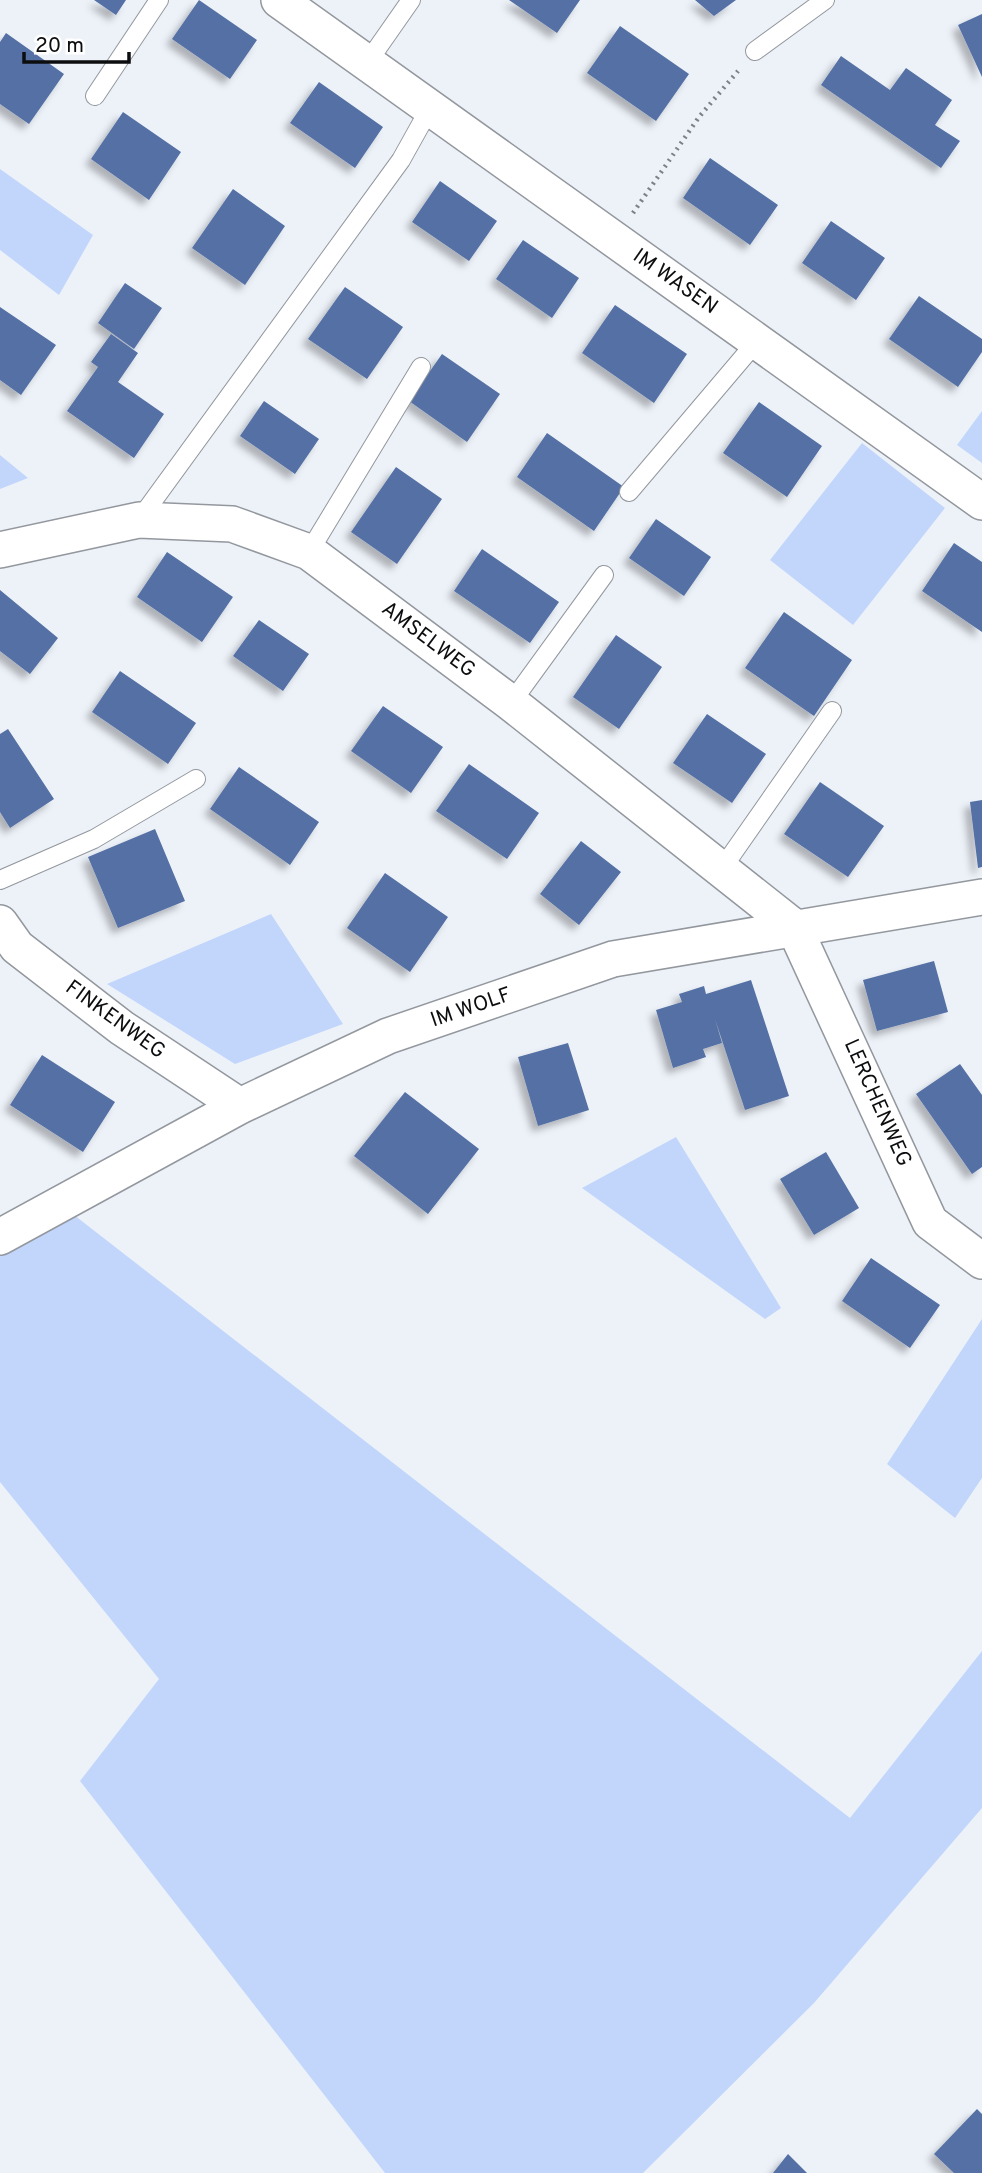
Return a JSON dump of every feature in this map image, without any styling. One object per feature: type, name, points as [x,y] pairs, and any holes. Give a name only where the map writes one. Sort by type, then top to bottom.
[{"type":"street","name":"IM WASEN","points":[[279,0],[982,502]]},
{"type":"street","name":"AMSELWEG","points":[[0,550],[139,520],[232,523],[309,552],[511,703],[794,927]]},
{"type":"street","name":"IM WOLF","points":[[0,1237],[240,1107],[388,1036],[613,959],[982,897]]},
{"type":"street","name":"FINKENWEG","points":[[0,923],[17,947],[121,1028],[240,1107]]},
{"type":"street","name":"LERCHENWEG","points":[[794,927],[930,1222],[982,1261]]},
{"type":"lane","points":[[95,96],[159,0]]},
{"type":"lane","points":[[367,63],[411,0]]},
{"type":"lane","points":[[755,51],[825,0]]},
{"type":"lane","points":[[139,520],[401,160],[430,108]]},
{"type":"lane","points":[[629,492],[757,341]]},
{"type":"lane","points":[[309,552],[421,367]]},
{"type":"lane","points":[[511,703],[604,575]]},
{"type":"lane","points":[[721,870],[832,711]]},
{"type":"lane","points":[[0,880],[94,839],[196,779]]},
{"type":"path","points":[[615,240],[699,117],[755,51]]},
{"type":"shaded area","points":[[0,169],[93,235],[59,295],[0,250]]},
{"type":"shaded area","points":[[982,411],[982,463],[957,445]]},
{"type":"shaded area","points":[[862,443],[945,508],[853,625],[770,560]]},
{"type":"shaded area","points":[[0,455],[28,478],[0,489]]},
{"type":"shaded area","points":[[271,914],[343,1024],[235,1064],[107,984]]},
{"type":"shaded area","points":[[676,1137],[781,1308],[765,1319],[582,1188]]},
{"type":"shaded area","points":[[74,1215],[850,1818],[982,1651],[982,1808],[814,2003],[643,2173],[385,2173],[80,1781],[159,1679],[0,1482],[0,1252]]},
{"type":"shaded area","points":[[982,1319],[982,1478],[955,1518],[887,1464]]},
{"type":"building","points":[[94,0],[126,0],[116,15]]},
{"type":"building","points":[[199,0],[257,40],[230,79],[172,39]]},
{"type":"building","points":[[509,0],[580,0],[557,33]]},
{"type":"building","points":[[695,0],[736,0],[714,16]]},
{"type":"building","points":[[982,14],[982,77],[958,25]]},
{"type":"building","points":[[620,26],[689,74],[656,121],[587,73]]},
{"type":"building","points":[[6,33],[64,74],[29,124],[0,104],[0,42]]},
{"type":"building","points":[[841,56],[890,90],[906,68],[952,100],[935,125],[960,141],[941,168],[821,85]]},
{"type":"building","points":[[319,82],[383,127],[355,168],[290,123]]},
{"type":"building","points":[[123,112],[181,152],[149,200],[91,159]]},
{"type":"building","points":[[710,158],[778,205],[750,245],[683,198]]},
{"type":"building","points":[[440,181],[497,221],[469,261],[412,222]]},
{"type":"building","points":[[233,189],[285,226],[245,285],[192,248]]},
{"type":"building","points":[[831,221],[885,258],[856,300],[802,263]]},
{"type":"building","points":[[523,240],[579,278],[552,318],[496,279]]},
{"type":"building","points":[[125,283],[162,308],[134,349],[98,323]]},
{"type":"building","points":[[345,287],[403,327],[367,379],[308,339]]},
{"type":"building","points":[[919,296],[982,339],[982,352],[958,387],[889,339]]},
{"type":"building","points":[[615,305],[687,354],[654,403],[582,353]]},
{"type":"building","points":[[0,307],[56,345],[21,395],[0,380]]},
{"type":"building","points":[[111,334],[138,353],[118,382],[164,414],[134,458],[67,411],[98,367],[91,362]]},
{"type":"building","points":[[442,354],[500,394],[467,442],[409,401]]},
{"type":"building","points":[[264,401],[319,439],[295,474],[240,436]]},
{"type":"building","points":[[759,402],[822,446],[787,497],[723,453]]},
{"type":"building","points":[[547,433],[624,487],[594,531],[517,477]]},
{"type":"building","points":[[396,467],[442,499],[397,564],[351,532]]},
{"type":"building","points":[[656,519],[711,557],[684,596],[629,558]]},
{"type":"building","points":[[954,543],[982,562],[982,632],[922,591]]},
{"type":"building","points":[[482,549],[559,602],[530,643],[454,591]]},
{"type":"building","points":[[167,552],[233,597],[202,642],[137,597]]},
{"type":"building","points":[[0,590],[58,638],[30,674],[0,651]]},
{"type":"building","points":[[784,612],[852,660],[814,716],[745,668]]},
{"type":"building","points":[[259,620],[309,654],[283,691],[233,656]]},
{"type":"building","points":[[616,635],[662,667],[619,729],[573,697]]},
{"type":"building","points":[[120,671],[196,723],[168,764],[92,712]]},
{"type":"building","points":[[383,706],[443,747],[411,793],[351,751]]},
{"type":"building","points":[[707,714],[766,754],[732,803],[673,763]]},
{"type":"building","points":[[8,729],[54,799],[10,828],[0,812],[0,734]]},
{"type":"building","points":[[469,764],[539,813],[507,859],[436,811]]},
{"type":"building","points":[[239,767],[319,822],[290,865],[210,809]]},
{"type":"building","points":[[820,782],[884,826],[848,877],[784,834]]},
{"type":"building","points":[[982,800],[982,867],[978,868],[970,802]]},
{"type":"building","points":[[155,829],[185,901],[118,928],[88,857]]},
{"type":"building","points":[[581,841],[621,872],[579,925],[540,894]]},
{"type":"building","points":[[385,873],[448,917],[410,972],[347,928]]},
{"type":"building","points":[[934,961],[948,1012],[877,1031],[863,980]]},
{"type":"building","points":[[751,980],[789,1096],[745,1110],[715,1019],[722,1043],[703,1049],[706,1057],[673,1068],[656,1010],[682,1002],[679,994],[704,986],[706,994]]},
{"type":"building","points":[[568,1043],[589,1110],[538,1126],[518,1057]]},
{"type":"building","points":[[42,1055],[115,1102],[83,1152],[10,1105]]},
{"type":"building","points":[[960,1064],[982,1095],[982,1167],[972,1174],[916,1094]]},
{"type":"building","points":[[405,1092],[479,1149],[428,1214],[354,1156]]},
{"type":"building","points":[[826,1152],[859,1208],[814,1235],[780,1179]]},
{"type":"building","points":[[871,1258],[940,1305],[910,1348],[842,1301]]},
{"type":"building","points":[[977,2109],[982,2114],[982,2173],[954,2173],[934,2154]]},
{"type":"building","points":[[788,2154],[807,2173],[773,2173]]}]
